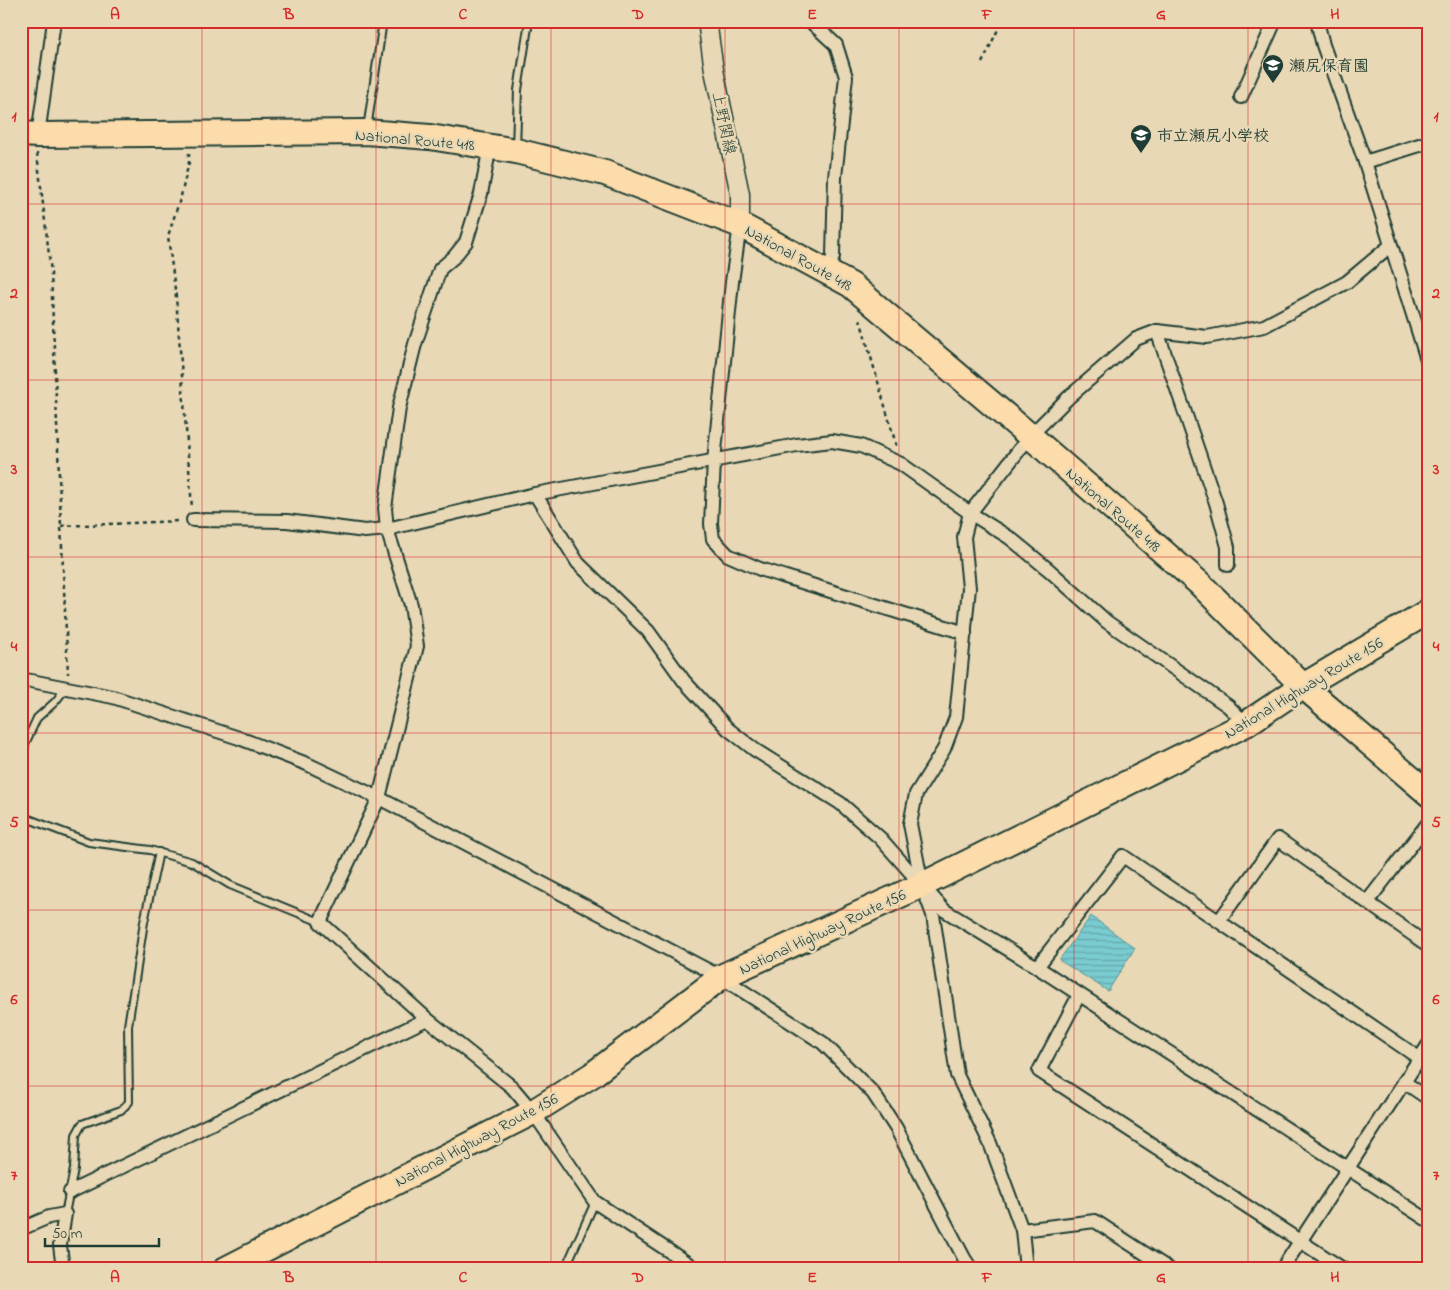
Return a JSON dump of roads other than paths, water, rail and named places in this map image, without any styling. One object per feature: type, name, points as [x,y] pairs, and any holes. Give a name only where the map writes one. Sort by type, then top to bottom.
[{"type":"highway","name":"National Route 418","points":[[30,134],[366,132],[430,137],[516,151],[605,174],[740,225],[851,285],[1030,436],[1199,583],[1303,686],[1429,794]]},
{"type":"highway","name":"National Highway Route 156","points":[[226,1269],[533,1112],[592,1075],[721,977],[922,884],[1246,724],[1303,686],[1429,611]]},
{"type":"main road","name":"上野関線","points":[[707,21],[714,70],[740,194],[740,225]]},
{"type":"street","points":[[30,134],[54,21]]},
{"type":"street","points":[[810,21],[836,46],[846,77],[835,177],[833,256],[829,272]]},
{"type":"street","points":[[1241,97],[1275,21]]},
{"type":"street","points":[[1317,21],[1323,45],[1365,162],[1429,366]]},
{"type":"street","points":[[1365,162],[1429,142]]},
{"type":"street","points":[[490,146],[481,194],[466,242],[440,270],[415,344],[399,408],[386,508],[386,529],[411,605],[417,646],[380,798],[320,922],[427,1019],[512,1086],[533,1112],[595,1202],[696,1269]]},
{"type":"street","points":[[740,225],[732,282],[714,461],[710,524],[713,539],[728,554],[760,569],[965,633]]},
{"type":"street","points":[[1026,1269],[1022,1230],[990,1143],[957,1075],[933,915],[922,884],[910,824],[916,794],[944,750],[956,717],[969,588],[964,537],[970,513],[1030,436],[1069,397],[1136,339],[1157,331],[1207,337],[1264,326],[1347,282],[1390,246]]},
{"type":"street","points":[[1157,331],[1216,503],[1228,547],[1228,565]]},
{"type":"street","points":[[193,520],[287,521],[366,531],[386,529],[535,494],[797,445],[832,441],[861,446],[901,464],[970,513],[1010,538],[1107,622],[1228,706],[1246,724]]},
{"type":"street","points":[[535,494],[578,563],[648,630],[684,680],[728,729],[755,750],[840,803],[880,838],[944,910],[1037,967],[1429,1221]]},
{"type":"street","points":[[21,679],[113,698],[239,738],[307,764],[380,798],[721,977],[823,1043],[873,1093],[896,1128],[971,1269]]},
{"type":"street","points":[[1366,902],[1429,822]]},
{"type":"street","points":[[1219,921],[1278,839],[1429,946]]},
{"type":"street","points":[[1037,967],[1123,856],[1419,1058]]},
{"type":"street","points":[[1079,995],[1039,1071],[1343,1269]]},
{"type":"street","points":[[70,1192],[427,1019]]},
{"type":"street","points":[[1282,1269],[1429,1044]]},
{"type":"street","points":[[1404,1082],[1429,1099]]},
{"type":"street","points":[[21,1229],[49,1217],[65,1214],[60,1245],[63,1269]]},
{"type":"street","points":[[1022,1230],[1095,1221],[1169,1269]]},
{"type":"lane","points":[[366,132],[383,21]]},
{"type":"lane","points":[[516,151],[518,90],[528,21]]},
{"type":"lane","points":[[21,772],[25,744],[37,718],[55,702],[66,688]]},
{"type":"lane","points":[[21,816],[89,842],[159,852],[192,862],[230,885],[320,922]]},
{"type":"lane","points":[[65,1214],[74,1169],[76,1135],[82,1124],[121,1110],[129,1102],[128,1026],[144,922],[159,852]]},
{"type":"lane","points":[[565,1269],[595,1202]]},
{"type":"water","points":[[1091,916],[1135,948],[1108,991],[1059,960]]},
{"type":"place","name":"瀬尻保育園","points":[[1273,84]]},
{"type":"place","name":"市立瀬尻小学校","points":[[1141,154]]}]
